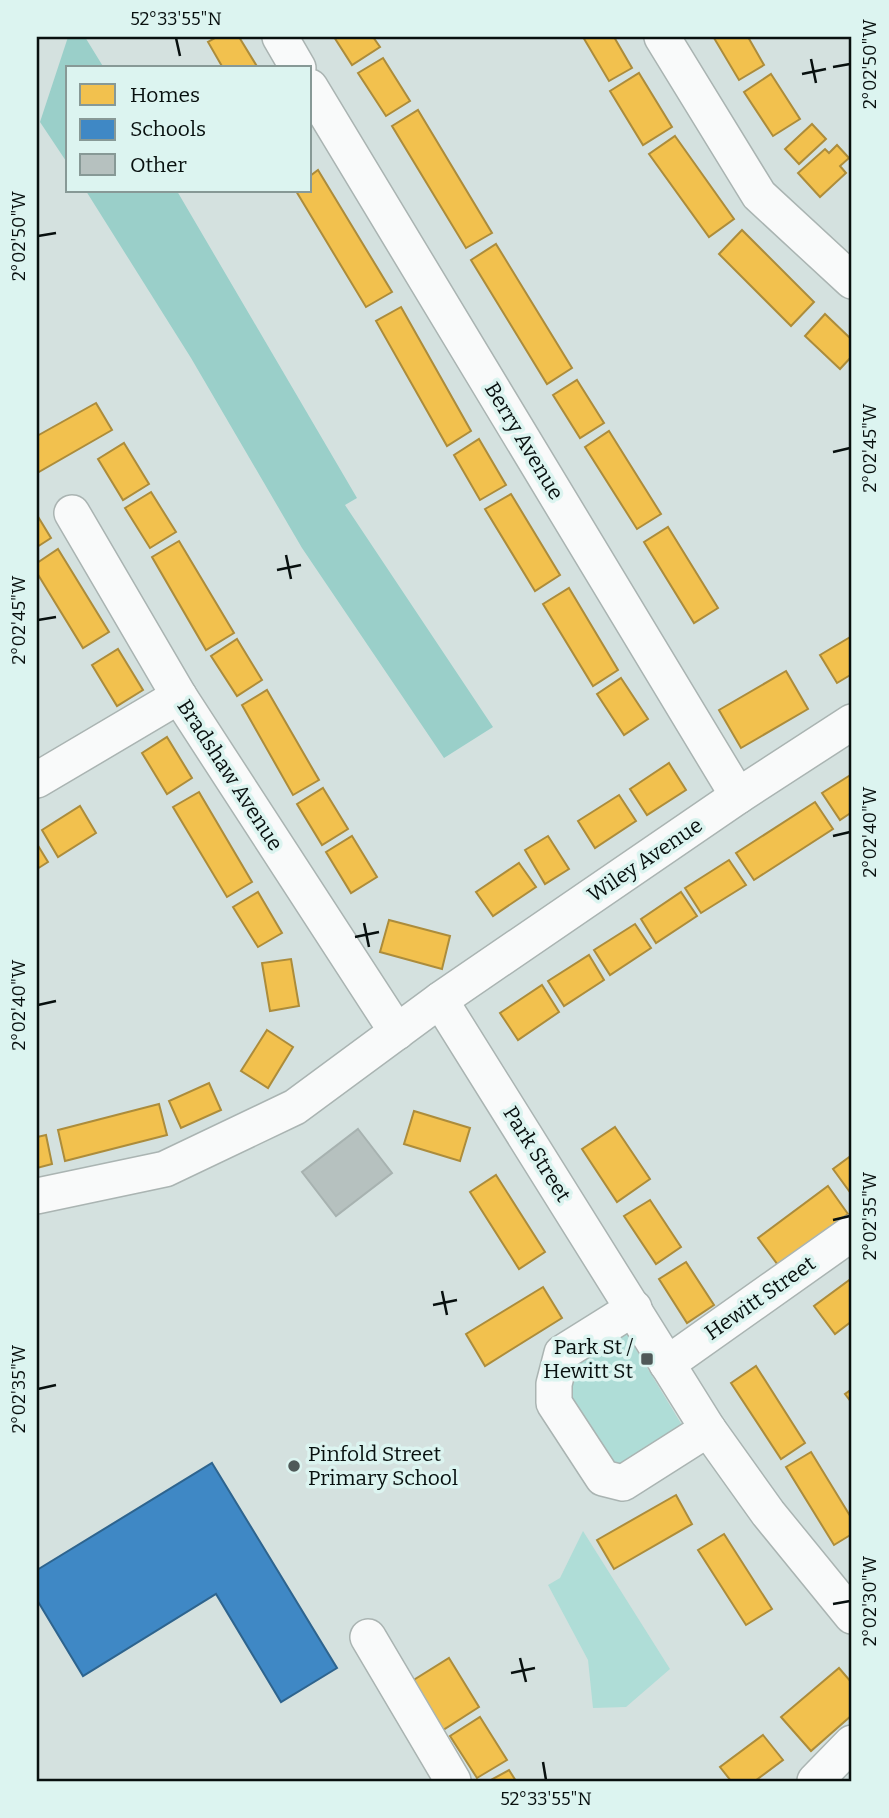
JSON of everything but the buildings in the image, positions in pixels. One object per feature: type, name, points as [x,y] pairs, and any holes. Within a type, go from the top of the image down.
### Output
[{"type":"street","points":[[280,37],[297,66]]},
{"type":"street","points":[[662,37],[759,195],[852,281]]},
{"type":"street","name":"Berry Avenue","points":[[312,90],[738,796]]},
{"type":"street","name":"Bradshaw Avenue","points":[[72,513],[179,696],[397,1032]]},
{"type":"street","points":[[37,780],[179,696]]},
{"type":"street","name":"Wiley Avenue","points":[[37,1196],[165,1169],[295,1107],[440,1000],[738,796],[852,722]]},
{"type":"street","name":"Park Street","points":[[440,1000],[708,1429],[792,1544],[852,1616]]},
{"type":"street","name":"Hewitt Street","points":[[667,1364],[852,1233]]},
{"type":"street","points":[[634,1308],[562,1353],[554,1384],[554,1403],[603,1478],[623,1483],[708,1429]]},
{"type":"street","points":[[368,1637],[453,1781]]},
{"type":"street","points":[[815,1781],[852,1743]]},
{"type":"shaded area","points":[[68,37],[85,37],[103,66],[66,66],[66,161],[40,122]]},
{"type":"shaded area","points":[[87,192],[178,192],[357,498],[345,505],[493,727],[444,758],[302,548],[191,358]]},
{"type":"shaded area","points":[[623,1328],[685,1430],[620,1472],[565,1393],[568,1380],[578,1361]]},
{"type":"shaded area","points":[[583,1531],[670,1669],[626,1707],[593,1708],[588,1660],[548,1585],[560,1578]]},
{"type":"place","name":"Park St / Hewitt St","points":[[647,1359]]},
{"type":"place","name":"Pinfold Street Primary School","points":[[294,1466]]}]
